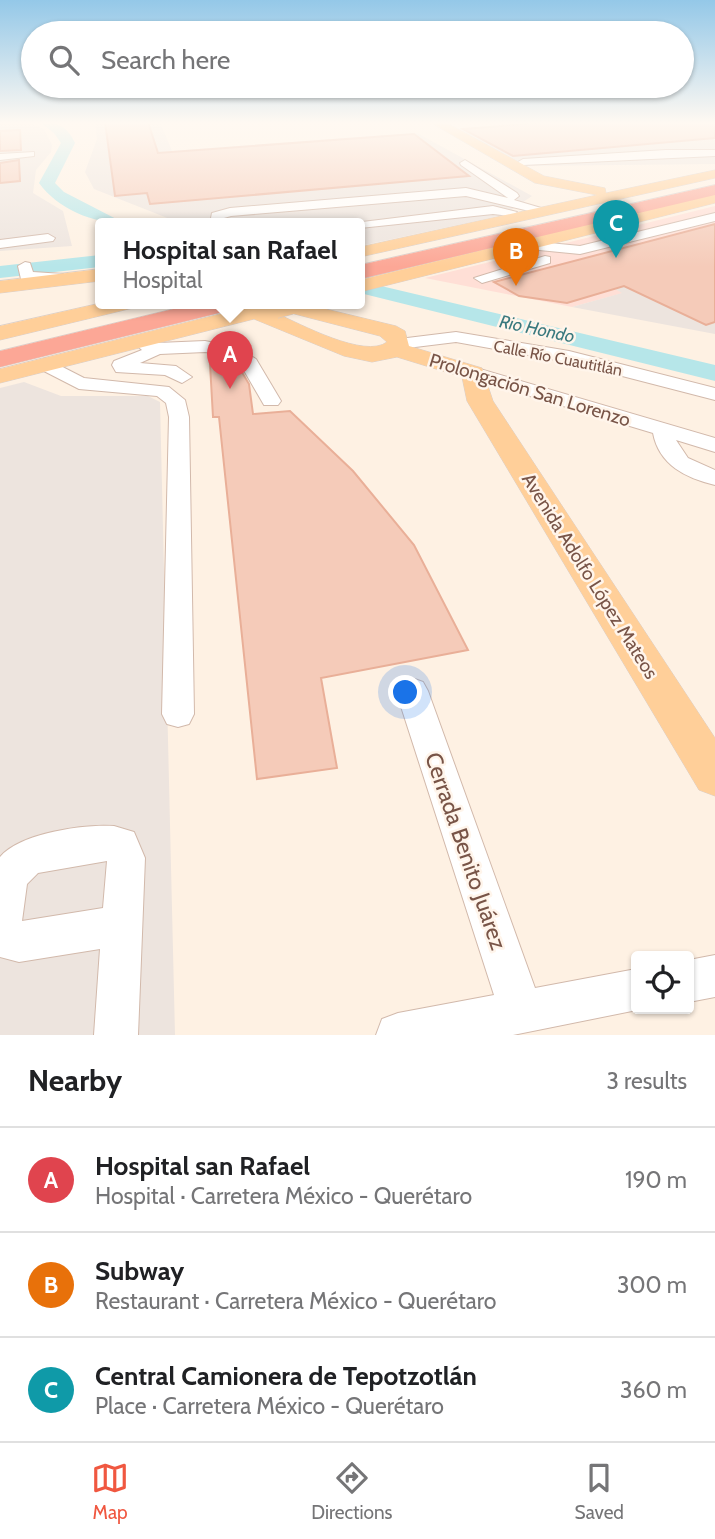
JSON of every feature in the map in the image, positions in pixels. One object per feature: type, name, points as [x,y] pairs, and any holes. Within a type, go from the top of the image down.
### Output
[{"type":"highway","points":[[365,263],[715,182]]},
{"type":"highway","points":[[365,280],[439,253],[715,190]]},
{"type":"highway","points":[[439,253],[465,252],[611,223]]},
{"type":"highway","points":[[0,347],[162,309]]},
{"type":"highway","points":[[0,359],[205,309]]},
{"type":"main road","points":[[485,170],[546,198],[539,210]]},
{"type":"main road","points":[[488,172],[493,170]]},
{"type":"main road","points":[[529,170],[556,186],[629,193]]},
{"type":"main road","points":[[365,252],[539,210],[715,174]]},
{"type":"main road","points":[[365,280],[521,247],[611,223],[660,221],[709,203]]},
{"type":"main road","points":[[19,277],[95,276]]},
{"type":"main road","points":[[0,304],[26,292],[71,278]]},
{"type":"main road","points":[[0,333],[103,309]]},
{"type":"main road","points":[[0,376],[45,364],[147,345],[263,309]]},
{"type":"main road","points":[[278,309],[354,353],[369,355],[398,346]]},
{"type":"main road","points":[[0,317],[32,321],[67,317]]},
{"type":"main road","name":"Prolongación San Lorenzo","points":[[398,346],[473,373]]},
{"type":"main road","name":"Avenida Adolfo López Mateos","points":[[473,373],[480,401],[715,776]]},
{"type":"street","points":[[484,170],[488,172]]},
{"type":"street","points":[[488,172],[471,179],[514,196],[539,210]]},
{"type":"street","points":[[218,218],[230,212],[477,192],[539,210]]},
{"type":"street","points":[[434,194],[458,214]]},
{"type":"street","points":[[365,223],[493,210],[539,210]]},
{"type":"street","points":[[521,247],[580,250],[660,221],[715,217]]},
{"type":"street","points":[[0,244],[48,239]]},
{"type":"street","points":[[482,278],[540,262],[521,247]]},
{"type":"street","name":"Calle Río Cuautitlán","points":[[398,346],[456,337],[569,357],[715,394]]},
{"type":"street","points":[[182,377],[169,370],[123,368],[121,365],[127,360],[149,355],[147,345],[216,347],[232,351],[249,363],[271,401]]},
{"type":"street","points":[[45,364],[79,383],[162,391],[175,400],[179,417],[178,714]]},
{"type":"street","name":"Prolongación San Lorenzo","points":[[473,373],[715,444]]},
{"type":"street","points":[[663,430],[665,445],[672,456],[688,468],[715,478]]},
{"type":"street","name":"Cerrada Benito Juárez","points":[[412,691],[521,1010]]},
{"type":"street","points":[[116,1035],[123,925]]},
{"type":"street","points":[[694,980],[715,976]]},
{"type":"street","points":[[398,1035],[631,991]]},
{"type":"shaded area","points":[[0,170],[36,170],[33,193],[63,211],[72,246],[0,251]]},
{"type":"shaded area","points":[[485,170],[532,196],[504,215],[365,245],[365,218],[167,218],[94,189],[85,172]]},
{"type":"shaded area","points":[[715,206],[715,246],[597,279],[623,293],[572,307],[425,278]]},
{"type":"shaded area","points":[[715,246],[715,334],[572,307],[622,293],[596,278]]},
{"type":"shaded area","points":[[24,382],[61,396],[148,396],[160,402],[175,1035],[0,1035],[0,388]]},
{"type":"building","points":[[0,170],[19,170],[20,181],[0,183]]},
{"type":"building","points":[[112,170],[462,170],[469,176],[150,204],[147,193],[115,196]]},
{"type":"building","points":[[715,224],[715,322],[706,325],[624,286],[567,303],[519,296],[494,282]]},
{"type":"building","points":[[230,362],[240,369],[249,384],[253,414],[290,411],[353,471],[414,545],[468,650],[321,678],[337,768],[257,779],[219,417],[213,417],[210,364]]},
{"type":"waterway","name":"Rio Hondo","points":[[54,170],[47,183],[58,196],[104,218]]},
{"type":"waterway","points":[[0,272],[95,262]]},
{"type":"waterway","name":"Rio Hondo","points":[[365,288],[715,373]]},
{"type":"place","name":"Central Camionera de Tepotzotlán","points":[[616,258]]},
{"type":"place","name":"Subway","points":[[516,286]]},
{"type":"place","name":"Hospital san Rafael","points":[[230,389]]}]
